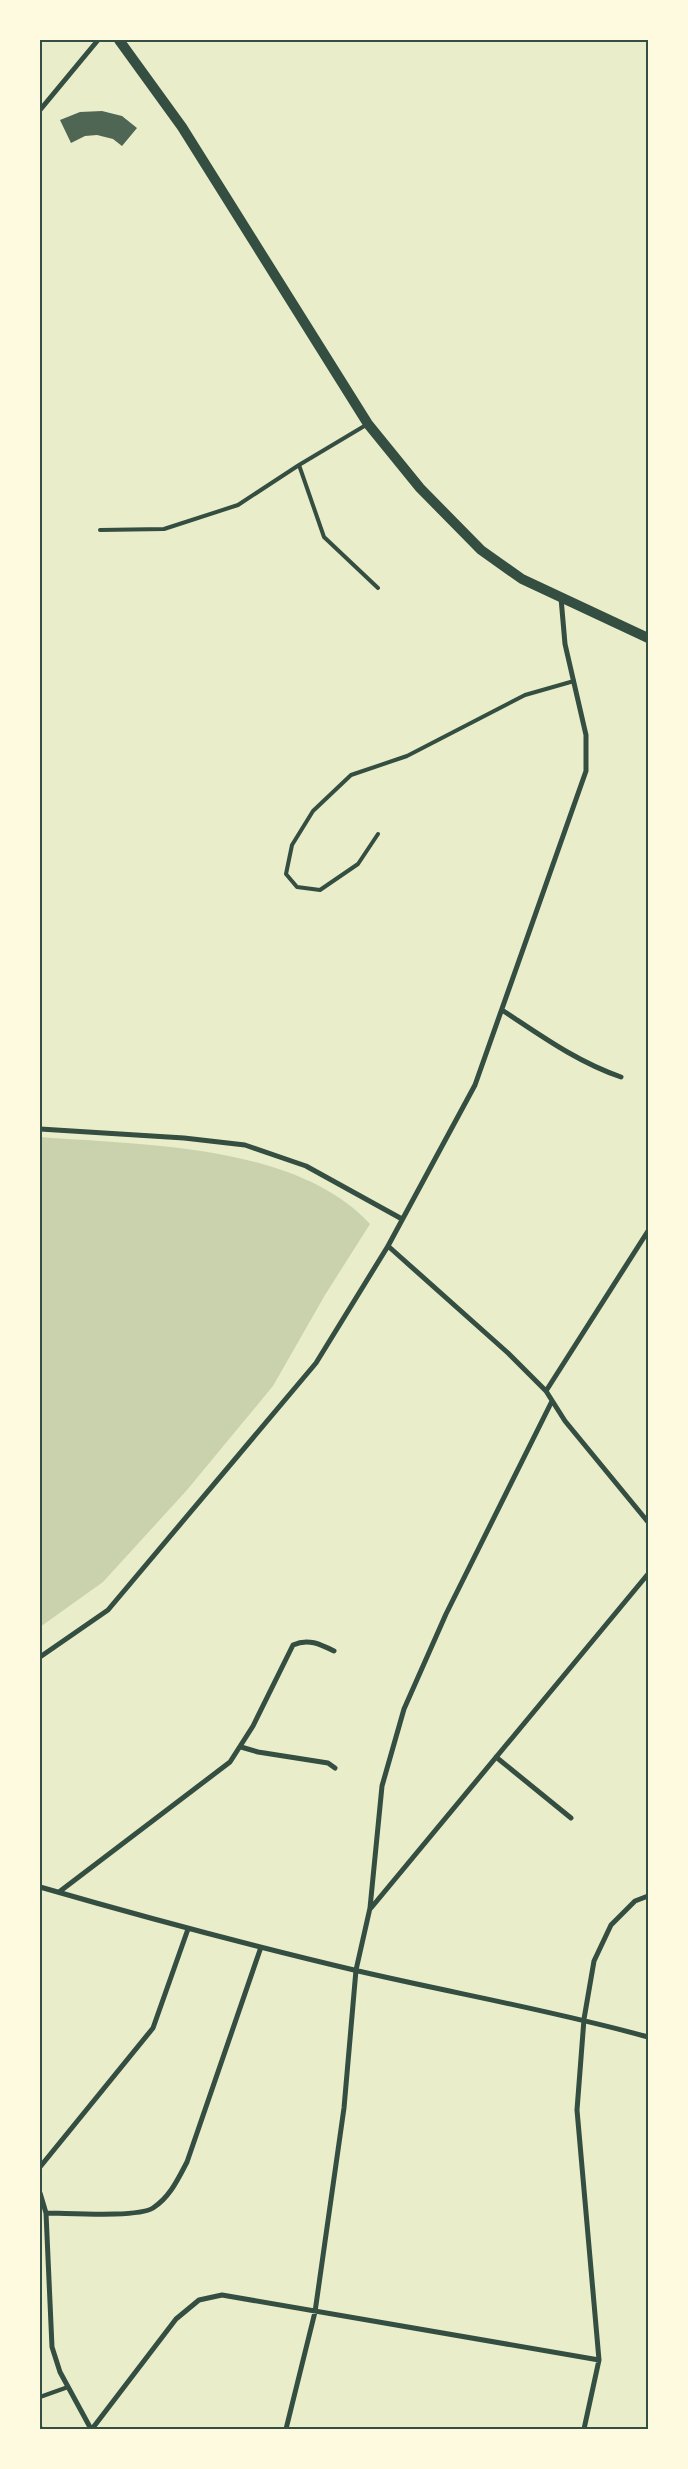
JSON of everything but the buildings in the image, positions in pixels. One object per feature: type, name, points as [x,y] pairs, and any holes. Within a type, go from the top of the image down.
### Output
[{"type":"main road","points":[[119,40],[182,127],[368,424],[420,488],[481,550],[522,579],[648,638]]},
{"type":"street","points":[[40,110],[98,40]]},
{"type":"street","points":[[40,1657],[108,1610],[316,1363],[388,1246],[474,1085],[586,771],[586,735],[565,644],[561,596]]},
{"type":"street","points":[[502,1010],[574,1057],[595,1068],[621,1077]]},
{"type":"street","points":[[40,1129],[184,1138],[245,1145],[306,1166],[402,1219]]},
{"type":"street","points":[[546,1391],[648,1231]]},
{"type":"street","points":[[388,1246],[508,1353],[546,1391],[565,1421],[648,1522]]},
{"type":"street","points":[[286,2429],[315,2312],[344,2108],[356,1970],[370,1908],[382,1786],[404,1709],[446,1614],[552,1401]]},
{"type":"street","points":[[370,1908],[648,1574]]},
{"type":"street","points":[[59,1892],[230,1762],[241,1747],[293,1646],[301,1642],[319,1643],[334,1651]]},
{"type":"street","points":[[241,1747],[258,1752],[328,1763],[335,1768]]},
{"type":"street","points":[[496,1757],[571,1818]]},
{"type":"street","points":[[40,1887],[188,1929],[261,1947],[356,1970],[584,2019],[648,2036]]},
{"type":"street","points":[[584,2429],[599,2360],[577,2110],[584,2019],[594,1961],[611,1925],[635,1901],[648,1896]]},
{"type":"street","points":[[40,2166],[153,2028],[188,1929]]},
{"type":"street","points":[[46,2214],[129,2214],[152,2209],[171,2192],[187,2162],[261,1947]]},
{"type":"street","points":[[40,2193],[46,2214],[52,2347],[68,2387],[91,2429],[176,2319],[199,2300],[222,2295],[599,2360]]},
{"type":"lane","points":[[100,530],[164,529],[238,504],[368,424]]},
{"type":"lane","points":[[299,465],[324,538],[378,588]]},
{"type":"lane","points":[[378,834],[358,864],[320,890],[296,887],[286,874],[292,845],[313,811],[351,775],[407,756],[525,695],[574,681]]},
{"type":"lane","points":[[40,2397],[68,2387]]},
{"type":"green space","points":[[40,1137],[170,1147],[260,1163],[302,1178],[339,1198],[370,1224],[325,1295],[273,1386],[187,1490],[103,1582],[40,1627]]}]
